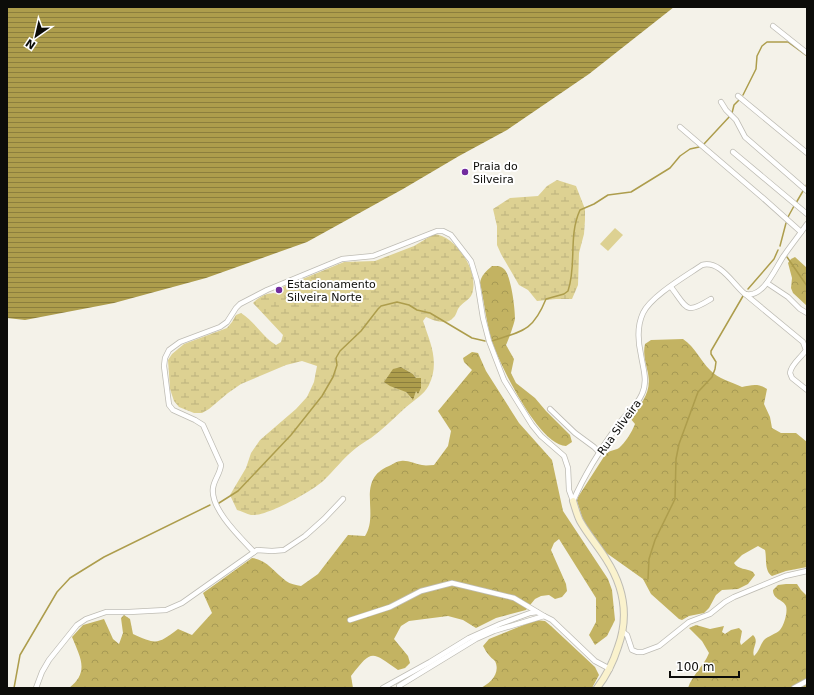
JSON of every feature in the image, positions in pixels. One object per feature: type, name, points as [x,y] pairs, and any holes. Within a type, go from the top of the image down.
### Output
[{"type":"street","points":[[773,26],[807,53]]},
{"type":"street","points":[[738,96],[807,153]]},
{"type":"street","points":[[721,102],[726,110],[736,120],[745,137],[807,191]]},
{"type":"street","points":[[680,127],[801,232]]},
{"type":"street","points":[[733,152],[807,214]]},
{"type":"street","points":[[745,294],[749,295],[756,293],[767,283],[784,255],[807,224]]},
{"type":"street","points":[[254,552],[226,520],[215,504],[212,495],[221,465],[206,430],[200,422],[173,410],[169,405],[164,366],[165,358],[168,352],[180,342],[223,325],[240,304],[267,290],[342,259],[373,256],[437,231],[446,232],[451,235],[470,261],[477,280],[483,318],[489,341],[504,380],[532,425],[541,436],[564,456],[568,468],[569,490],[580,520],[607,560],[620,587],[624,611],[620,642],[610,669],[597,688]]},
{"type":"street","name":"Rua Silveira","points":[[572,501],[580,485],[618,425],[636,404],[643,393],[645,381],[638,333],[643,312],[652,301],[702,265],[711,264],[722,270],[745,294],[803,342],[806,350],[802,357],[790,368],[790,373],[792,378],[807,390]]},
{"type":"street","points":[[767,283],[788,297],[800,309],[807,313]]},
{"type":"street","points":[[670,287],[688,308],[696,308],[711,299]]},
{"type":"street","points":[[550,409],[575,433],[600,453]]},
{"type":"street","points":[[36,688],[46,665],[77,625],[95,615],[106,612],[158,611],[172,608],[182,603],[254,552],[258,550],[284,550],[324,519],[343,498]]},
{"type":"street","points":[[622,631],[626,635],[632,650],[637,652],[652,649],[665,642],[689,622],[710,614],[734,597],[785,576],[807,571]]},
{"type":"street","points":[[350,620],[390,607],[421,591],[452,583],[514,598],[526,604],[557,624],[595,661],[610,669]]},
{"type":"street","points":[[383,688],[469,638],[500,624],[530,613],[537,612]]},
{"type":"street","points":[[399,688],[476,639],[544,616]]},
{"type":"street","points":[[794,688],[807,681]]},
{"type":"green space","points":[[557,180],[576,186],[585,209],[584,234],[579,253],[578,285],[572,299],[537,301],[528,290],[519,285],[501,254],[497,245],[497,226],[493,209],[510,198],[538,196],[547,186]]},
{"type":"green space","points":[[615,228],[623,235],[608,251],[600,244]]},
{"type":"green space","points":[[434,234],[442,236],[457,247],[463,255],[472,273],[473,282],[471,296],[460,306],[455,316],[451,320],[441,322],[426,317],[423,321],[431,344],[434,360],[432,377],[427,389],[380,431],[351,452],[322,482],[308,492],[288,503],[258,515],[251,515],[237,510],[230,495],[246,468],[251,453],[260,440],[296,409],[307,397],[314,382],[317,366],[302,361],[286,365],[241,384],[209,409],[202,413],[194,413],[179,407],[174,401],[170,389],[168,360],[172,354],[184,344],[227,328],[236,315],[241,313],[276,345],[281,342],[283,335],[253,303],[258,299],[267,294],[279,293],[283,287],[344,262],[375,261],[414,246]],"holes":[[[401,367],[413,374],[416,378],[412,399],[406,392]]]},
{"type":"green space","points":[[795,257],[807,268],[807,306],[793,293],[791,288],[792,278],[788,263]]},
{"type":"green space","points":[[492,266],[500,266],[504,269],[509,278],[512,292],[515,318],[506,345],[514,359],[511,373],[516,383],[535,398],[570,435],[572,442],[566,446],[555,442],[532,418],[511,383],[495,350],[489,331],[480,283],[481,278]]},
{"type":"green space","points":[[683,339],[717,376],[742,387],[758,385],[767,389],[764,404],[770,417],[772,428],[781,433],[796,433],[807,442],[807,567],[786,571],[772,576],[769,574],[767,568],[765,550],[758,546],[742,555],[734,563],[740,568],[753,572],[755,575],[748,584],[738,589],[722,590],[716,595],[709,608],[704,613],[689,616],[682,620],[651,594],[643,579],[605,552],[584,523],[577,501],[578,497],[605,455],[619,448],[634,427],[635,424],[630,418],[646,396],[649,384],[649,377],[644,356],[645,344],[651,340]]},
{"type":"green space","points":[[472,352],[478,353],[486,371],[519,423],[552,460],[563,511],[608,579],[612,590],[615,620],[607,636],[595,645],[589,635],[596,622],[596,598],[559,539],[554,543],[551,550],[566,584],[567,591],[562,597],[555,599],[549,595],[541,596],[535,599],[526,610],[496,618],[476,628],[463,620],[448,616],[409,621],[401,626],[394,639],[408,656],[410,663],[405,668],[398,670],[377,656],[368,657],[351,676],[353,688],[69,688],[79,676],[81,670],[80,658],[72,637],[83,625],[104,619],[113,639],[119,644],[123,633],[121,618],[124,615],[130,619],[133,634],[147,640],[161,640],[178,629],[192,635],[212,613],[203,593],[252,558],[262,561],[288,582],[301,586],[318,574],[348,535],[365,536],[369,527],[370,488],[373,480],[379,472],[400,461],[434,465],[448,446],[451,431],[438,411],[472,370],[464,362],[463,358]]},
{"type":"green space","points":[[797,584],[807,596],[807,688],[688,688],[692,679],[709,653],[702,641],[689,628],[696,625],[710,629],[724,626],[722,632],[725,634],[731,630],[739,628],[742,631],[740,642],[741,645],[753,635],[755,638],[756,643],[753,653],[754,656],[764,640],[780,630],[783,625],[786,615],[786,606],[783,602],[776,598],[773,590],[778,585]]},
{"type":"green space","points":[[536,620],[545,621],[595,667],[599,675],[592,688],[480,688],[494,678],[497,670],[495,661],[487,653],[483,646],[489,639]]},
{"type":"shaded area","points":[[7,7],[674,7],[589,74],[507,130],[307,242],[206,278],[114,303],[25,320],[7,318]]},
{"type":"shaded area","points":[[401,367],[413,374],[416,378],[421,378],[421,388],[418,394],[416,391],[413,400],[406,392],[384,382],[393,369]]},
{"type":"waterway","points":[[743,95],[756,69],[757,56],[762,46],[767,42],[788,42],[807,56]]},
{"type":"waterway","points":[[732,113],[734,105],[739,100]]},
{"type":"waterway","points":[[704,144],[730,116]]},
{"type":"waterway","points":[[492,341],[512,335],[526,328],[536,318],[546,299],[564,294],[568,291],[572,271],[574,230],[580,210],[594,204],[608,195],[631,192],[670,168],[680,156],[690,149],[699,147]]},
{"type":"waterway","points":[[806,187],[807,183]]},
{"type":"waterway","points":[[796,203],[803,191]]},
{"type":"waterway","points":[[788,217],[794,206]]},
{"type":"waterway","points":[[780,246],[786,223]]},
{"type":"waterway","points":[[748,289],[774,259],[778,250]]},
{"type":"waterway","points":[[787,257],[807,286]]},
{"type":"waterway","points":[[648,579],[649,559],[655,540],[675,499],[676,459],[679,444],[698,392],[712,377],[715,369],[716,362],[711,354],[711,351],[743,296]]},
{"type":"waterway","points":[[219,503],[238,491],[291,435],[322,396],[333,377],[337,365],[336,358],[340,351],[361,331],[381,306],[397,302],[409,305],[417,310],[430,313],[472,338],[485,341]]},
{"type":"waterway","points":[[14,688],[20,655],[57,592],[70,578],[104,557],[210,505]]},
{"type":"place","name":"Praia do Silveira","points":[[465,172]]},
{"type":"place","name":"Estacionamento Silveira Norte","points":[[279,290]]}]
